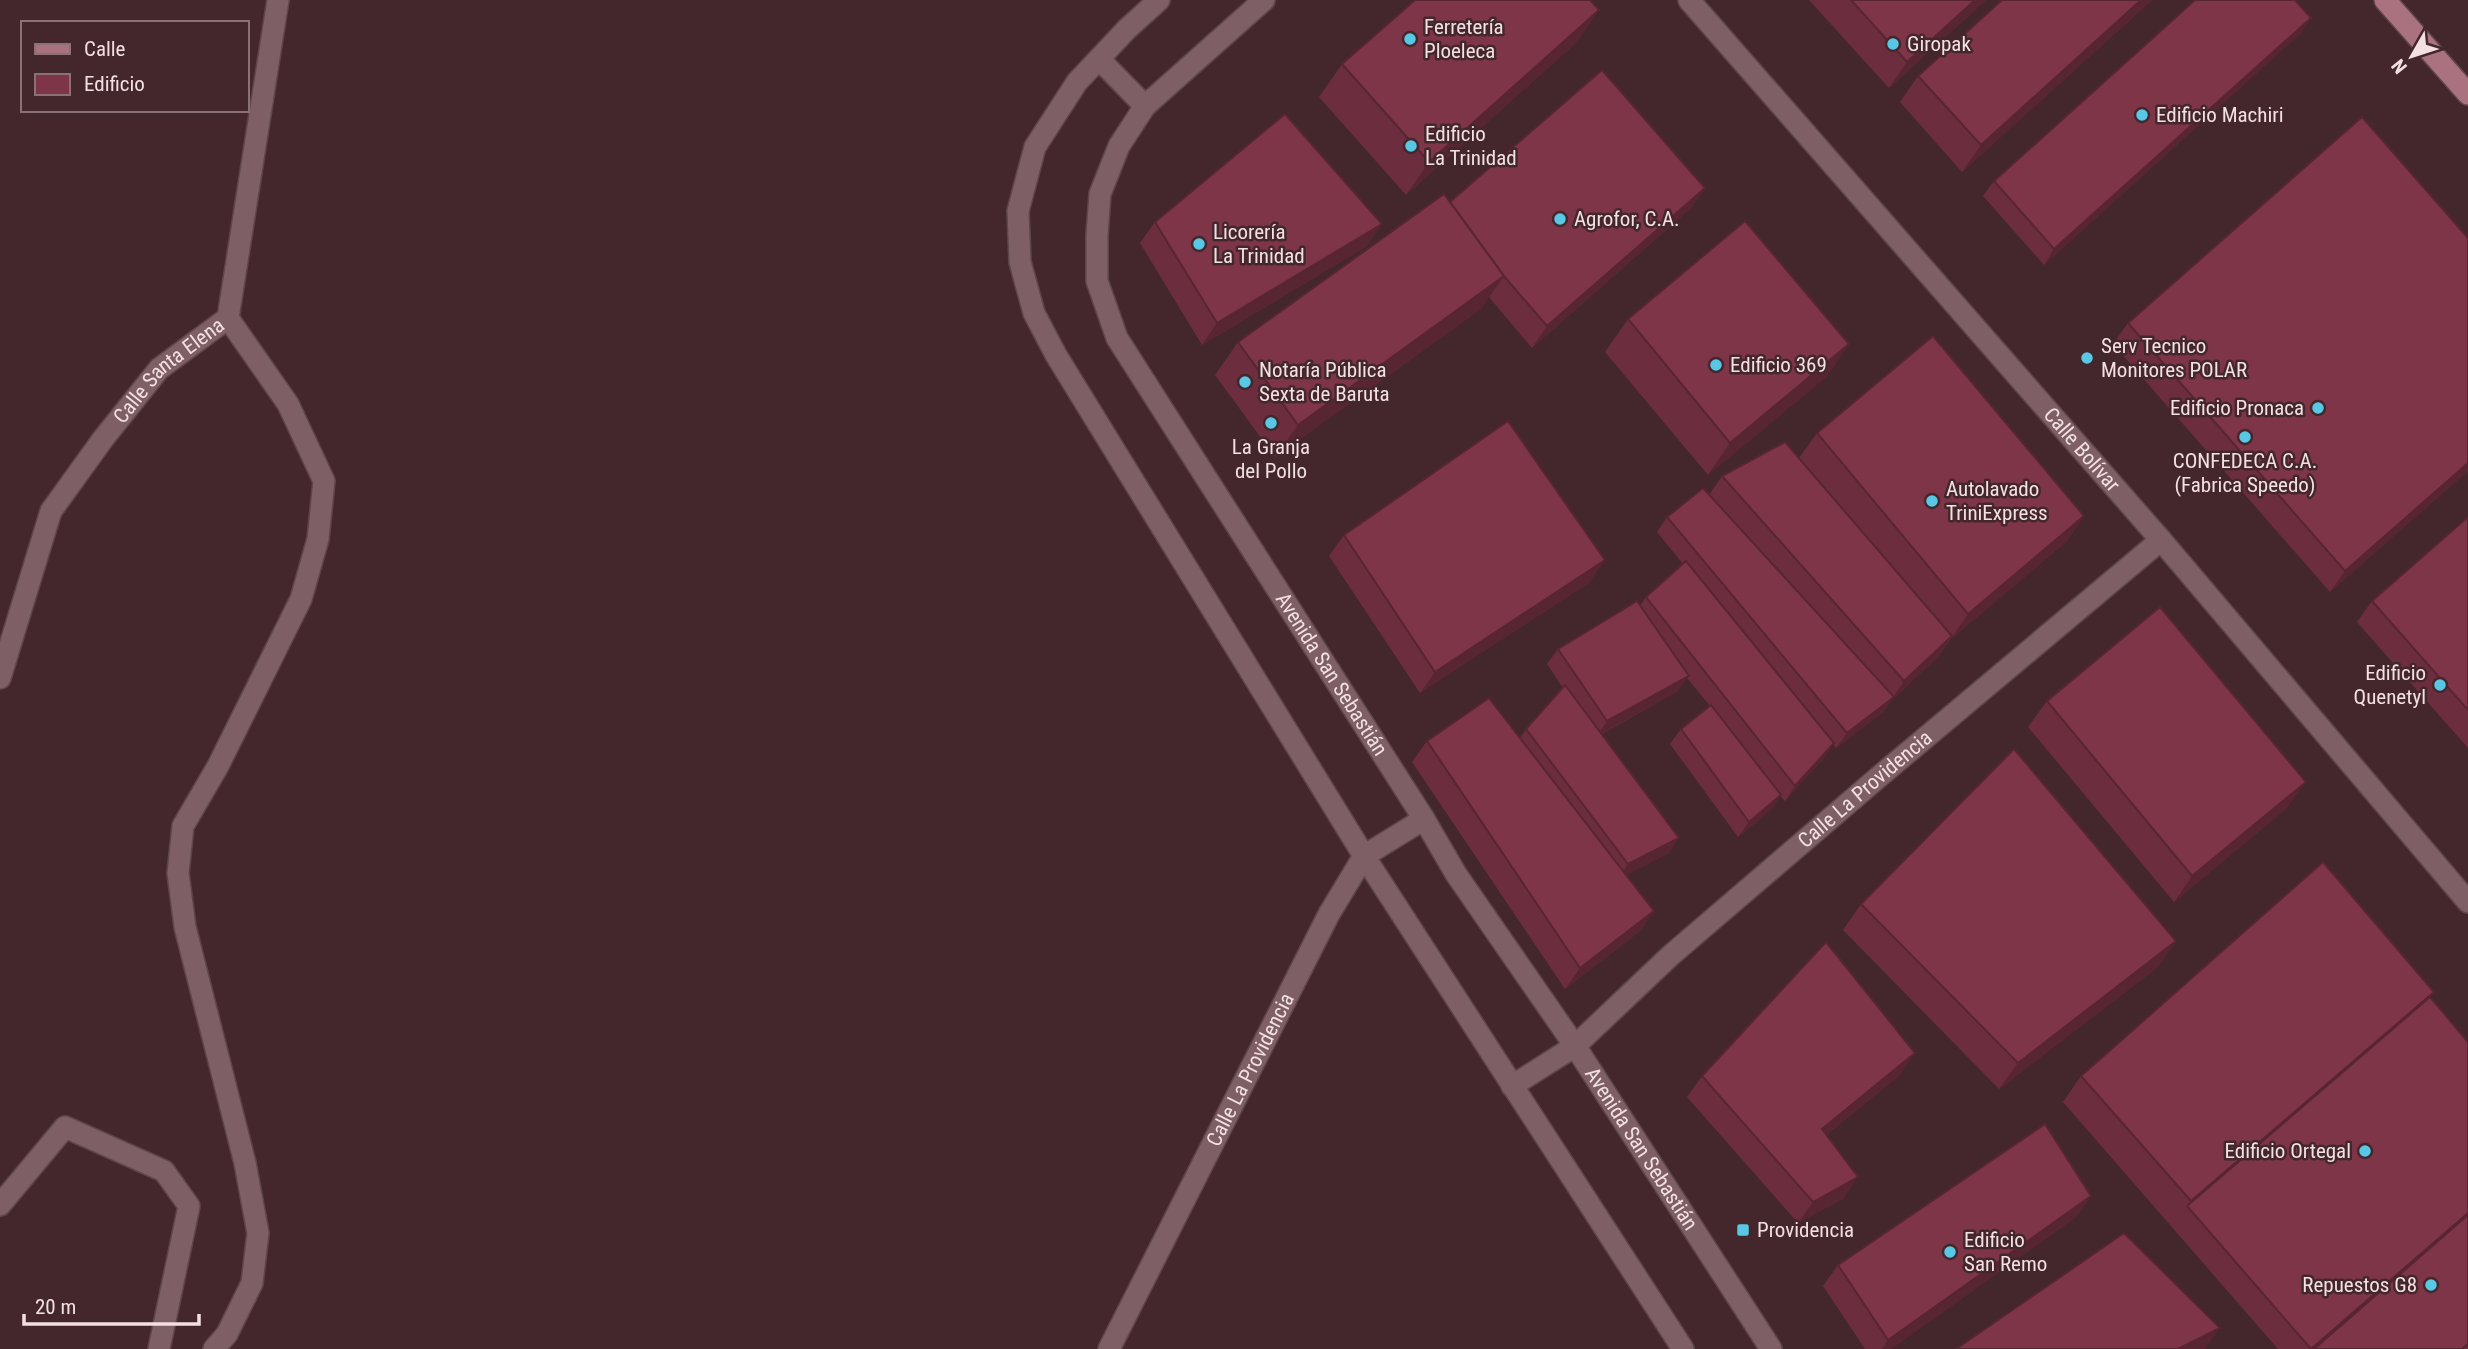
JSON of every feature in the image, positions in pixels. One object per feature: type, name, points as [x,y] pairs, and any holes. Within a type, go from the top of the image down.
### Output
[{"type":"main road","points":[[2385,0],[2468,93]]},
{"type":"street","name":"Calle Santa Elena","points":[[0,678],[51,512],[103,439],[159,369],[228,318],[278,0]]},
{"type":"street","points":[[1159,0],[1127,29],[1077,82],[1035,147],[1018,211],[1020,262],[1034,313],[1056,355],[1364,856],[1683,1349]]},
{"type":"street","name":"Avenida San Sebastián","points":[[1264,0],[1145,106],[1119,146],[1100,194],[1097,281],[1117,338],[1424,819],[1456,874],[1576,1045],[1771,1349]]},
{"type":"street","name":"Calle Bolívar","points":[[1689,0],[2161,540],[2468,902]]},
{"type":"street","points":[[1099,59],[1145,106]]},
{"type":"street","points":[[214,1349],[227,1334],[252,1283],[258,1233],[245,1163],[185,927],[178,873],[183,826],[218,765],[301,599],[318,540],[324,481],[288,404],[228,318]]},
{"type":"street","name":"Calle La Providencia","points":[[1512,1086],[1576,1045],[1670,957],[2161,540]]},
{"type":"street","name":"Calle La Providencia","points":[[1109,1349],[1297,973],[1364,856],[1424,819]]},
{"type":"street","points":[[0,1205],[65,1127],[164,1171],[189,1206],[159,1349]]},
{"type":"building","name":"Edificio La Trinidad","points":[[1415,0],[1590,0],[1599,10],[1429,162],[1342,64]]},
{"type":"building","points":[[1851,0],[1975,0],[1907,62]]},
{"type":"building","points":[[2002,0],[2141,0],[1981,145],[1918,76]]},
{"type":"building","name":"Edificio Machiri","points":[[2195,0],[2295,0],[2311,18],[2054,249],[1994,181]]},
{"type":"building","name":"Agrofor, C.A.","points":[[1602,70],[1705,188],[1547,326],[1503,275],[1450,202]]},
{"type":"building","points":[[1285,114],[1382,224],[1217,323],[1155,222]]},
{"type":"building","name":"Edificio Pronaca","points":[[2362,117],[2468,238],[2468,463],[2345,571],[2128,323]]},
{"type":"building","points":[[1444,194],[1504,276],[1298,425],[1238,342]]},
{"type":"building","name":"Edificio 369","points":[[1745,221],[1849,344],[1730,443],[1628,319]]},
{"type":"building","name":"Autolavado TriniExpress","points":[[1933,336],[2084,516],[1968,614],[1817,433]]},
{"type":"building","points":[[1508,421],[1605,560],[1435,672],[1344,535]]},
{"type":"building","points":[[1785,442],[1952,636],[1904,681],[1722,476]]},
{"type":"building","points":[[1703,488],[1894,697],[1847,733],[1667,517]]},
{"type":"building","name":"Edificio Quenetyl","points":[[2468,517],[2468,710],[2372,601]]},
{"type":"building","points":[[1686,561],[1834,743],[1795,786],[1646,597]]},
{"type":"building","points":[[1637,601],[1689,676],[1607,721],[1558,649]]},
{"type":"building","points":[[2160,607],[2306,782],[2192,876],[2047,701]]},
{"type":"building","points":[[1565,685],[1679,838],[1628,864],[1526,729]]},
{"type":"building","points":[[1489,698],[1654,911],[1580,968],[1427,741]]},
{"type":"building","points":[[1711,705],[1781,795],[1749,822],[1681,729]]},
{"type":"building","points":[[2014,749],[2176,941],[2018,1063],[1861,904]]},
{"type":"building","points":[[2323,862],[2434,992],[2191,1201],[2081,1076]]},
{"type":"building","points":[[1826,942],[1915,1053],[1822,1129],[1858,1177],[1813,1202],[1702,1076]]},
{"type":"building","name":"Edificio Ortegal","points":[[2430,997],[2468,1042],[2468,1213],[2311,1349],[2187,1206]]},
{"type":"building","name":"Edificio San Remo","points":[[2045,1124],[2091,1196],[1888,1340],[1838,1265]]},
{"type":"building","name":"Repuestos G8","points":[[2468,1215],[2468,1344],[2462,1349],[2314,1349]]},
{"type":"building","points":[[2124,1233],[2220,1328],[2178,1349],[1956,1349]]},
{"type":"place","name":"Ferretería Ploeleca","points":[[1410,39]]},
{"type":"place","name":"Giropak","points":[[1893,44]]},
{"type":"place","name":"Edificio Machiri","points":[[2142,115]]},
{"type":"place","name":"Edificio La Trinidad","points":[[1411,146]]},
{"type":"place","name":"Agrofor, C.A.","points":[[1560,219]]},
{"type":"place","name":"Licorería La Trinidad","points":[[1199,244]]},
{"type":"place","name":"Serv Tecnico Monitores POLAR","points":[[2087,358]]},
{"type":"place","name":"Edificio 369","points":[[1716,365]]},
{"type":"place","name":"Notaría Pública Sexta de Baruta","points":[[1245,382]]},
{"type":"place","name":"Edificio Pronaca","points":[[2318,408]]},
{"type":"place","name":"La Granja del Pollo","points":[[1271,423]]},
{"type":"place","name":"CONFEDECA C.A. (Fabrica Speedo)","points":[[2245,437]]},
{"type":"place","name":"Autolavado TriniExpress","points":[[1932,501]]},
{"type":"place","name":"Edificio Quenetyl","points":[[2440,685]]},
{"type":"place","name":"Edificio Ortegal","points":[[2365,1151]]},
{"type":"place","name":"Providencia","points":[[1743,1230]]},
{"type":"place","name":"Edificio San Remo","points":[[1950,1252]]},
{"type":"place","name":"Repuestos G8","points":[[2431,1285]]}]
